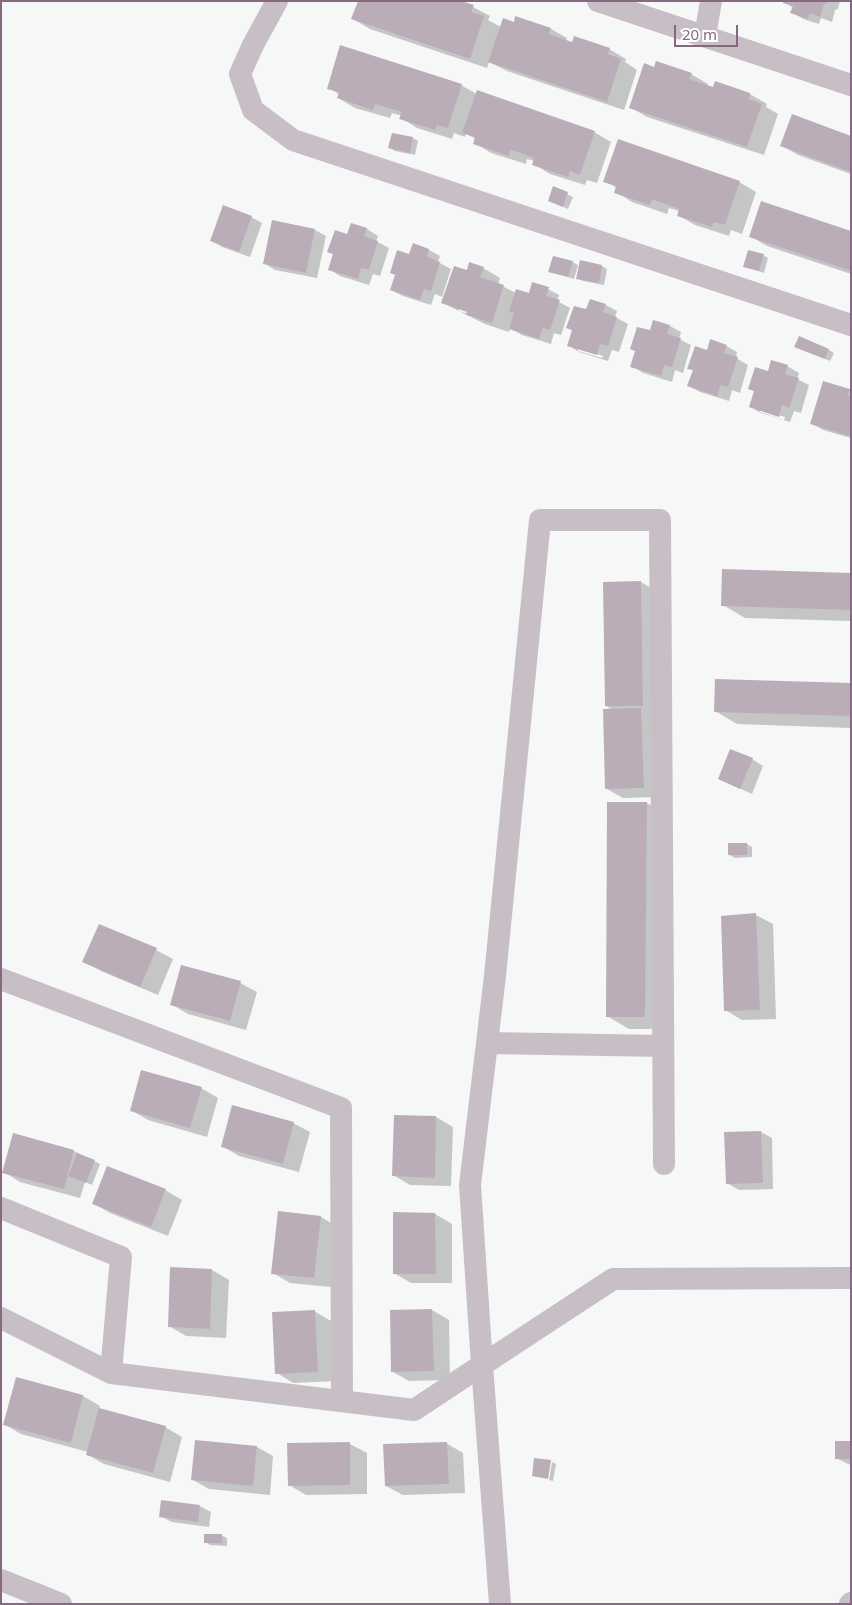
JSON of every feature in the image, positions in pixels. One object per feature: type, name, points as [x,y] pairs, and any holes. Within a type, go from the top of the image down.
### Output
[{"type":"street","points":[[277,1],[253,44],[240,74],[253,110],[292,140],[851,325]]},
{"type":"street","points":[[598,1],[851,85]]},
{"type":"street","points":[[704,36],[712,1]]},
{"type":"street","points":[[500,1604],[470,1185],[488,1044],[540,520],[660,520],[664,1164]]},
{"type":"street","points":[[1,979],[341,1108],[342,1401]]},
{"type":"street","points":[[488,1044],[663,1046]]},
{"type":"street","points":[[1,1208],[121,1257],[112,1373]]},
{"type":"street","points":[[1,1318],[112,1373],[414,1410],[613,1280],[851,1278]]},
{"type":"street","points":[[1,1580],[61,1604]]},
{"type":"building","points":[[358,1],[461,1],[474,5],[471,12],[484,16],[470,59],[351,19]]},
{"type":"building","points":[[783,1],[828,1],[824,4],[820,17],[810,13],[808,19],[790,13],[793,6],[783,3]]},
{"type":"building","points":[[515,16],[551,28],[549,34],[572,42],[574,36],[610,48],[608,54],[621,59],[607,102],[488,62],[503,18],[514,22]]},
{"type":"building","points":[[340,45],[462,84],[448,128],[437,125],[435,130],[399,119],[402,112],[375,104],[373,110],[337,98],[339,92],[327,89]]},
{"type":"building","points":[[656,61],[692,73],[689,79],[713,87],[715,81],[750,93],[749,99],[762,104],[747,147],[629,108],[644,63],[654,67]]},
{"type":"building","points":[[477,90],[595,131],[580,175],[570,171],[568,177],[532,165],[534,158],[521,153],[510,150],[509,156],[473,144],[475,137],[462,133]]},
{"type":"building","points":[[792,114],[851,136],[851,172],[780,146]]},
{"type":"building","points":[[392,133],[413,137],[410,153],[388,148]]},
{"type":"building","points":[[618,139],[740,181],[725,225],[714,222],[712,227],[677,216],[679,209],[652,199],[650,205],[614,193],[616,186],[603,182]]},
{"type":"building","points":[[553,186],[568,192],[563,207],[548,201]]},
{"type":"building","points":[[761,201],[851,231],[851,271],[749,237]]},
{"type":"building","points":[[223,205],[252,216],[239,252],[210,241]]},
{"type":"building","points":[[272,220],[315,229],[306,273],[263,264]]},
{"type":"building","points":[[351,223],[367,228],[364,236],[378,241],[369,270],[361,268],[358,279],[328,270],[333,254],[327,252],[335,230],[347,234]]},
{"type":"building","points":[[413,243],[429,249],[427,257],[440,262],[431,291],[424,289],[420,300],[390,290],[395,275],[390,273],[397,250],[409,254]]},
{"type":"building","points":[[748,250],[764,254],[759,271],[743,267]]},
{"type":"building","points":[[553,256],[573,261],[568,277],[548,272]]},
{"type":"building","points":[[580,260],[602,265],[599,283],[576,279]]},
{"type":"building","points":[[469,262],[484,267],[480,277],[504,285],[492,323],[466,315],[467,312],[441,303],[454,266],[467,270]]},
{"type":"building","points":[[532,282],[549,287],[546,296],[560,300],[550,330],[543,328],[539,339],[509,329],[514,313],[509,311],[516,289],[529,293]]},
{"type":"building","points":[[590,299],[606,304],[603,312],[617,317],[608,346],[600,344],[597,355],[567,346],[572,330],[566,328],[574,306],[586,309]]},
{"type":"building","points":[[653,320],[670,325],[667,334],[681,338],[672,367],[664,365],[661,376],[630,367],[635,351],[630,349],[637,327],[650,330]]},
{"type":"building","points":[[799,336],[829,349],[825,359],[794,347]]},
{"type":"building","points":[[710,339],[727,345],[724,353],[738,357],[728,387],[721,385],[717,396],[687,386],[693,370],[687,369],[695,346],[707,350]]},
{"type":"building","points":[[771,360],[788,365],[785,374],[799,378],[789,408],[782,405],[779,417],[749,407],[754,391],[748,389],[755,367],[768,371]]},
{"type":"building","points":[[823,381],[850,389],[848,396],[851,396],[851,428],[849,436],[810,424]]},
{"type":"building","points":[[722,569],[851,573],[851,610],[721,606]]},
{"type":"building","points":[[641,581],[643,706],[605,706],[603,582]]},
{"type":"building","points":[[715,679],[851,683],[851,716],[714,712]]},
{"type":"building","points":[[641,708],[644,788],[605,789],[603,709]]},
{"type":"building","points":[[730,749],[753,758],[740,789],[718,779]]},
{"type":"building","points":[[607,802],[647,802],[645,1017],[606,1017]]},
{"type":"building","points":[[728,843],[747,843],[747,855],[728,855]]},
{"type":"building","points":[[756,913],[760,1010],[724,1011],[721,916]]},
{"type":"building","points":[[99,924],[157,948],[140,987],[82,962]]},
{"type":"building","points":[[181,965],[241,981],[230,1021],[170,1005]]},
{"type":"building","points":[[141,1070],[202,1087],[190,1128],[130,1111]]},
{"type":"building","points":[[232,1105],[294,1122],[283,1164],[221,1147]]},
{"type":"building","points":[[394,1115],[436,1116],[435,1178],[392,1176]]},
{"type":"building","points":[[761,1131],[763,1183],[726,1184],[724,1132]]},
{"type":"building","points":[[13,1133],[74,1150],[64,1189],[2,1173]]},
{"type":"building","points":[[77,1153],[95,1160],[86,1183],[68,1176]]},
{"type":"building","points":[[107,1166],[166,1189],[151,1227],[92,1204]]},
{"type":"building","points":[[278,1211],[321,1216],[314,1278],[271,1274]]},
{"type":"building","points":[[393,1212],[435,1213],[436,1274],[393,1274]]},
{"type":"building","points":[[170,1267],[212,1269],[210,1329],[168,1327]]},
{"type":"building","points":[[432,1309],[434,1371],[391,1372],[390,1310]]},
{"type":"building","points":[[315,1310],[318,1372],[275,1374],[272,1312]]},
{"type":"building","points":[[16,1377],[83,1395],[71,1443],[3,1425]]},
{"type":"building","points":[[99,1408],[166,1426],[153,1473],[86,1455]]},
{"type":"building","points":[[195,1440],[257,1446],[253,1486],[191,1480]]},
{"type":"building","points":[[835,1441],[851,1441],[851,1459],[835,1459]]},
{"type":"building","points":[[350,1442],[350,1485],[288,1486],[287,1443]]},
{"type":"building","points":[[447,1442],[449,1484],[385,1486],[383,1444]]},
{"type":"building","points":[[534,1458],[551,1460],[548,1479],[532,1476]]},
{"type":"building","points":[[161,1500],[200,1505],[198,1522],[159,1517]]},
{"type":"building","points":[[204,1534],[222,1534],[222,1543],[204,1543]]}]
